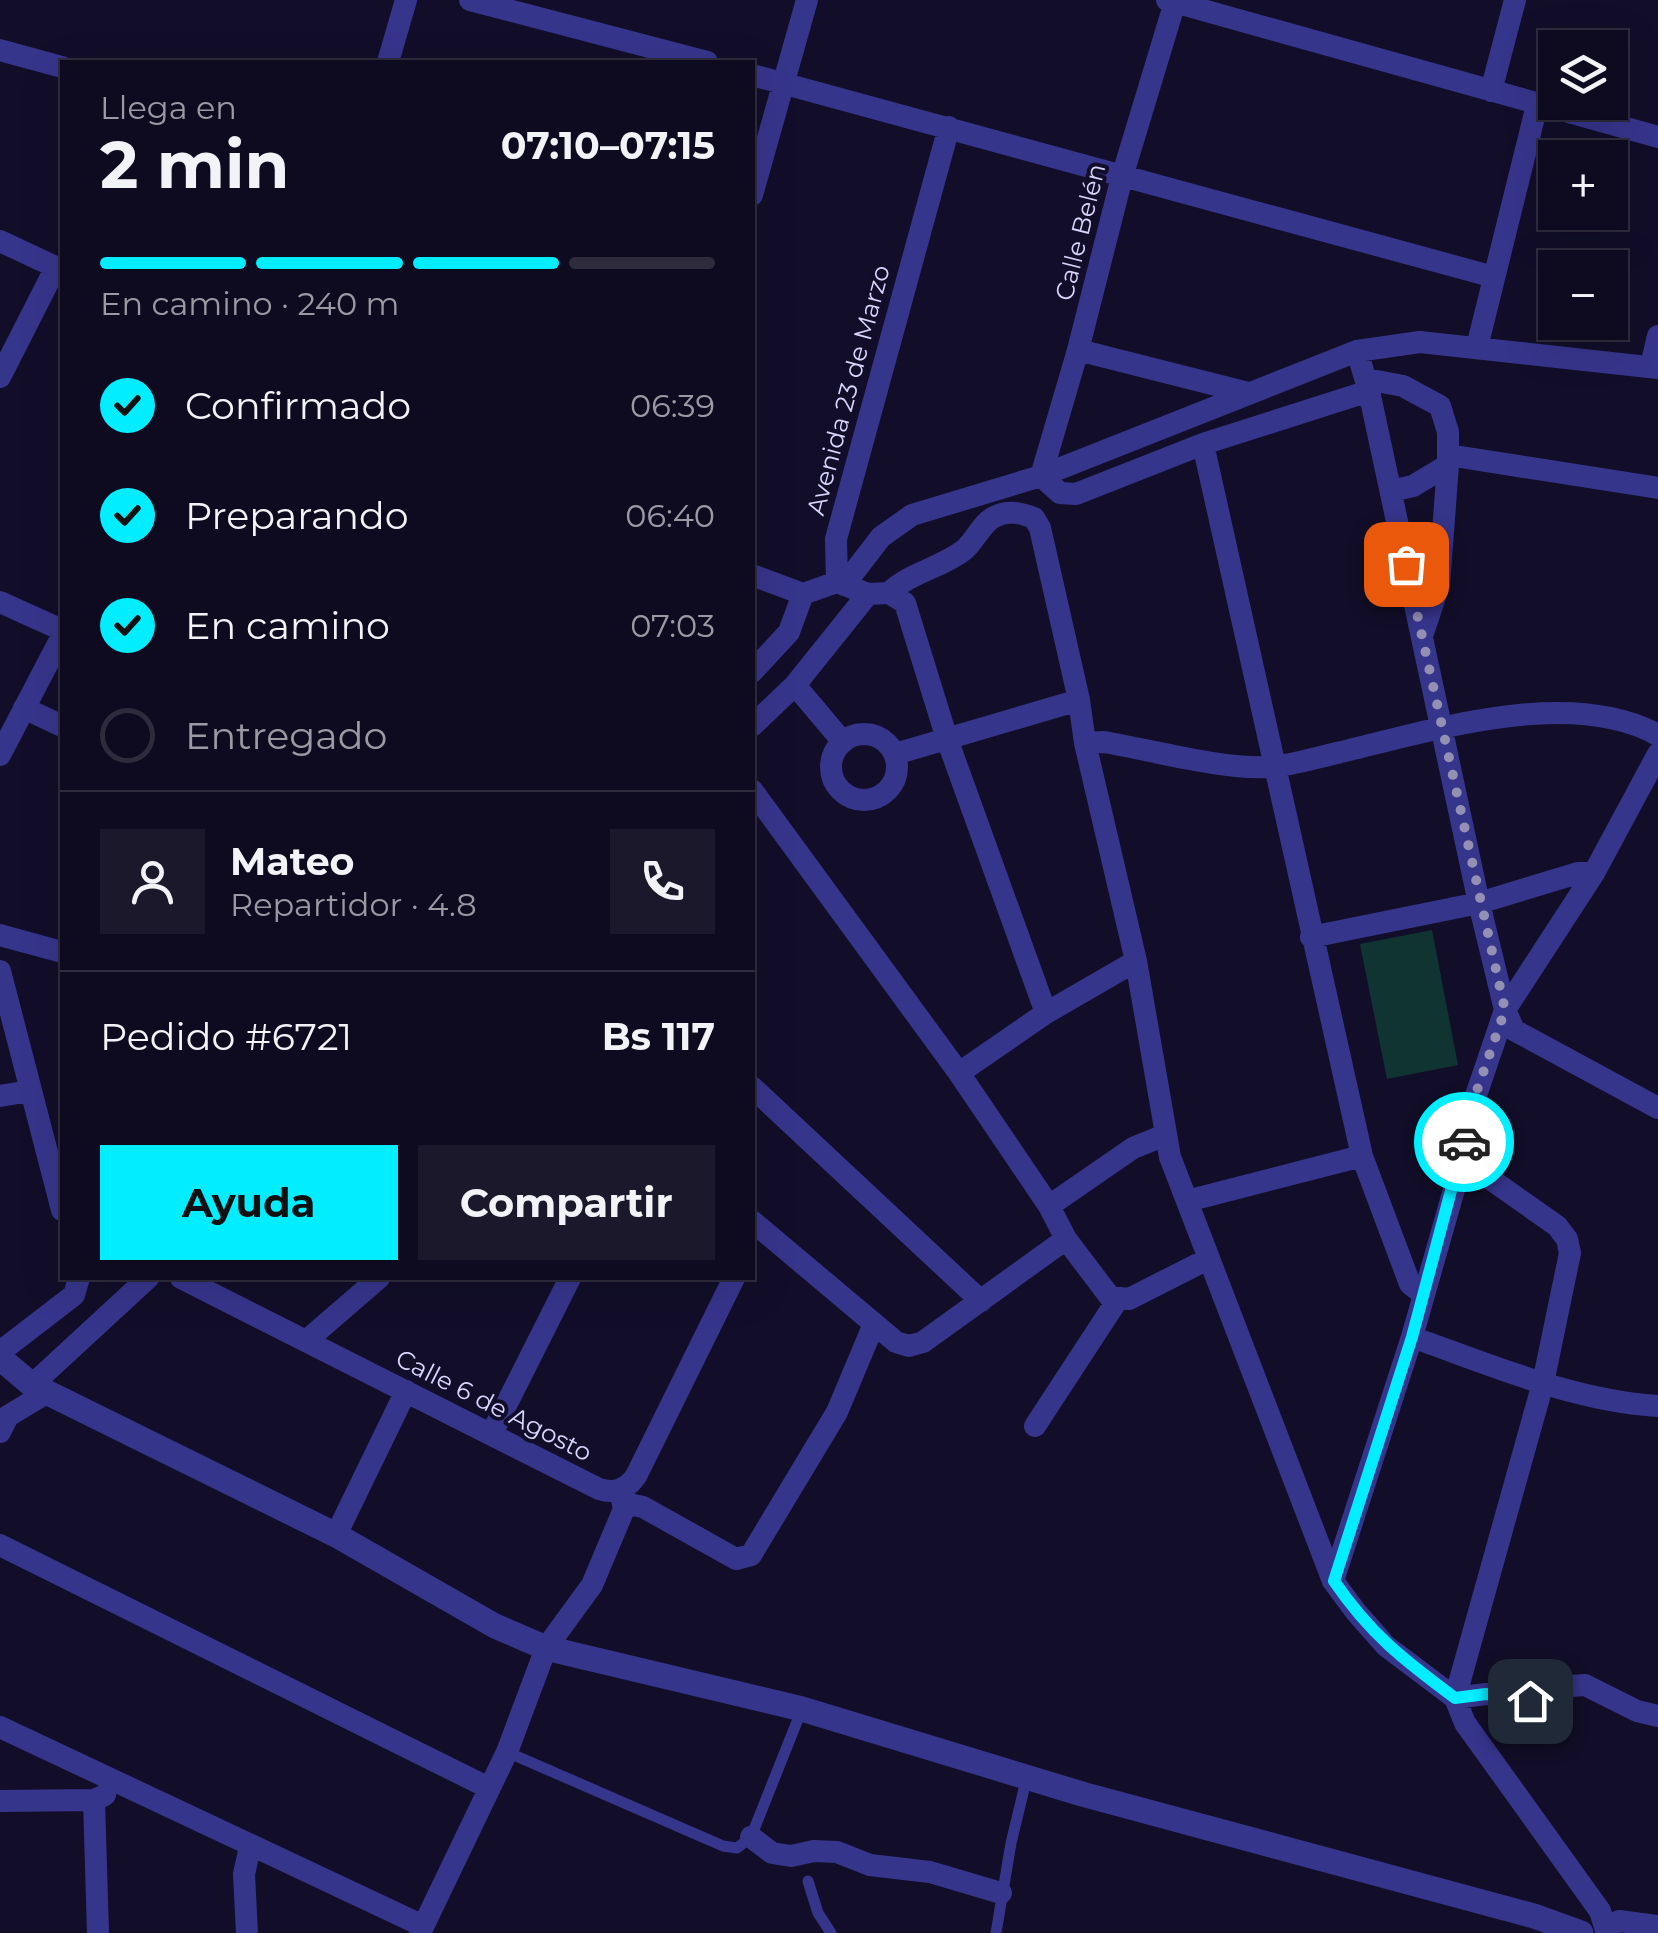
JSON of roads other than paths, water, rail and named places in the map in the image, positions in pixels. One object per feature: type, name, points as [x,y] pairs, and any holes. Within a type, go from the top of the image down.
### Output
[{"type":"street","points":[[389,60],[406,0]]},
{"type":"street","points":[[470,0],[699,60]]},
{"type":"street","points":[[755,184],[806,0]]},
{"type":"street","points":[[1491,90],[1515,0]]},
{"type":"street","points":[[1171,1],[1538,105],[1477,346]]},
{"type":"street","name":"Calle Belén","points":[[1040,476],[1078,350],[1171,1]]},
{"type":"street","points":[[0,50],[60,66]]},
{"type":"street","points":[[755,75],[1494,277]]},
{"type":"street","points":[[1594,120],[1658,137]]},
{"type":"street","name":"Avenida 23 de Marzo","points":[[841,584],[836,539],[948,127]]},
{"type":"street","points":[[0,242],[59,268],[0,377]]},
{"type":"street","points":[[841,584],[881,537],[902,520],[1040,476],[1357,351],[1420,342],[1654,367],[1658,336]]},
{"type":"street","points":[[1078,350],[1248,393]]},
{"type":"street","points":[[1357,351],[1368,385],[1505,1010],[1514,1030],[1658,1108]]},
{"type":"street","points":[[1040,476],[1060,492],[1076,494],[1126,472],[1368,385],[1403,386],[1440,406],[1448,432],[1439,585],[1422,637]]},
{"type":"street","points":[[1203,444],[1362,1156],[1410,1284],[1423,1294]]},
{"type":"street","points":[[1391,491],[1413,486],[1448,460],[1658,488]]},
{"type":"street","points":[[755,723],[878,593],[960,553],[999,514],[1019,512],[1034,518],[1040,528],[1136,961],[1165,1135],[1208,1259],[1334,1581],[1386,1646],[1455,1698],[1465,1724],[1600,1911],[1598,1931]]},
{"type":"street","points":[[755,575],[803,594],[841,584],[905,602],[947,739],[1046,1014]]},
{"type":"street","points":[[755,669],[789,632],[803,594]]},
{"type":"street","points":[[0,602],[60,632]]},
{"type":"street","points":[[0,755],[60,637]]},
{"type":"street","points":[[795,685],[843,742]]},
{"type":"street","points":[[895,754],[1079,700]]},
{"type":"street","points":[[24,708],[60,725]]},
{"type":"street","points":[[1085,743],[1104,742],[1250,767],[1276,766],[1540,712],[1616,718],[1658,734]]},
{"type":"street","points":[[872,735],[889,745],[895,754],[897,775],[884,794],[863,800],[842,792],[832,772],[836,750],[843,742],[852,736],[872,735]]},
{"type":"street","points":[[1334,1581],[1412,1337],[1462,1159],[1468,1116],[1505,1010],[1594,873],[1658,754]]},
{"type":"street","points":[[755,794],[958,1074],[1102,1290],[1110,1297],[1129,1299],[1208,1259]]},
{"type":"street","points":[[1311,937],[1479,903],[1578,873],[1594,873]]},
{"type":"street","points":[[0,935],[60,951]]},
{"type":"street","points":[[958,1074],[1046,1014],[1136,961]]},
{"type":"street","points":[[0,971],[30,1091],[55,1154],[60,1194]]},
{"type":"street","points":[[755,1090],[981,1300]]},
{"type":"street","points":[[0,1096],[30,1091]]},
{"type":"street","points":[[1049,1206],[1133,1148],[1165,1135]]},
{"type":"street","points":[[1187,1201],[1362,1156]]},
{"type":"street","points":[[1455,1698],[1543,1383],[1570,1252],[1567,1238],[1557,1226],[1462,1159]]},
{"type":"street","points":[[756,1232],[902,1345],[916,1346],[1066,1239]]},
{"type":"street","points":[[78,1280],[74,1295],[1,1359],[40,1389],[336,1535],[495,1626],[546,1648],[802,1709],[1028,1777],[1534,1916],[1598,1931],[1619,1921],[1658,1926]]},
{"type":"street","points":[[0,1432],[8,1416],[40,1389],[146,1280]]},
{"type":"street","name":"Calle 6 de Agosto","points":[[185,1280],[600,1489],[622,1496],[736,1559],[750,1555],[836,1412],[874,1324]]},
{"type":"street","points":[[306,1340],[377,1280]]},
{"type":"street","points":[[492,1433],[569,1280]]},
{"type":"street","points":[[0,1727],[420,1929],[507,1752],[546,1648],[592,1585],[622,1496],[636,1476],[733,1280]]},
{"type":"street","points":[[1034,1426],[1118,1299]]},
{"type":"street","points":[[1412,1337],[1543,1383],[1658,1406]]},
{"type":"street","points":[[336,1535],[406,1391]]},
{"type":"street","points":[[0,1545],[487,1787]]},
{"type":"street","points":[[1455,1698],[1504,1695],[1539,1702],[1572,1686],[1585,1685],[1637,1711],[1658,1716]]},
{"type":"street","points":[[0,1801],[94,1800],[117,1784]]},
{"type":"street","points":[[94,1800],[98,1933]]},
{"type":"street","points":[[751,1837],[772,1853],[791,1856],[814,1850],[837,1852],[870,1865],[930,1872],[1001,1893]]},
{"type":"street","points":[[246,1933],[244,1874],[250,1847]]},
{"type":"lane","points":[[507,1752],[730,1848],[744,1846],[802,1709]]},
{"type":"lane","points":[[996,1933],[1001,1893],[1028,1777]]},
{"type":"lane","points":[[808,1881],[818,1913],[830,1933]]}]
